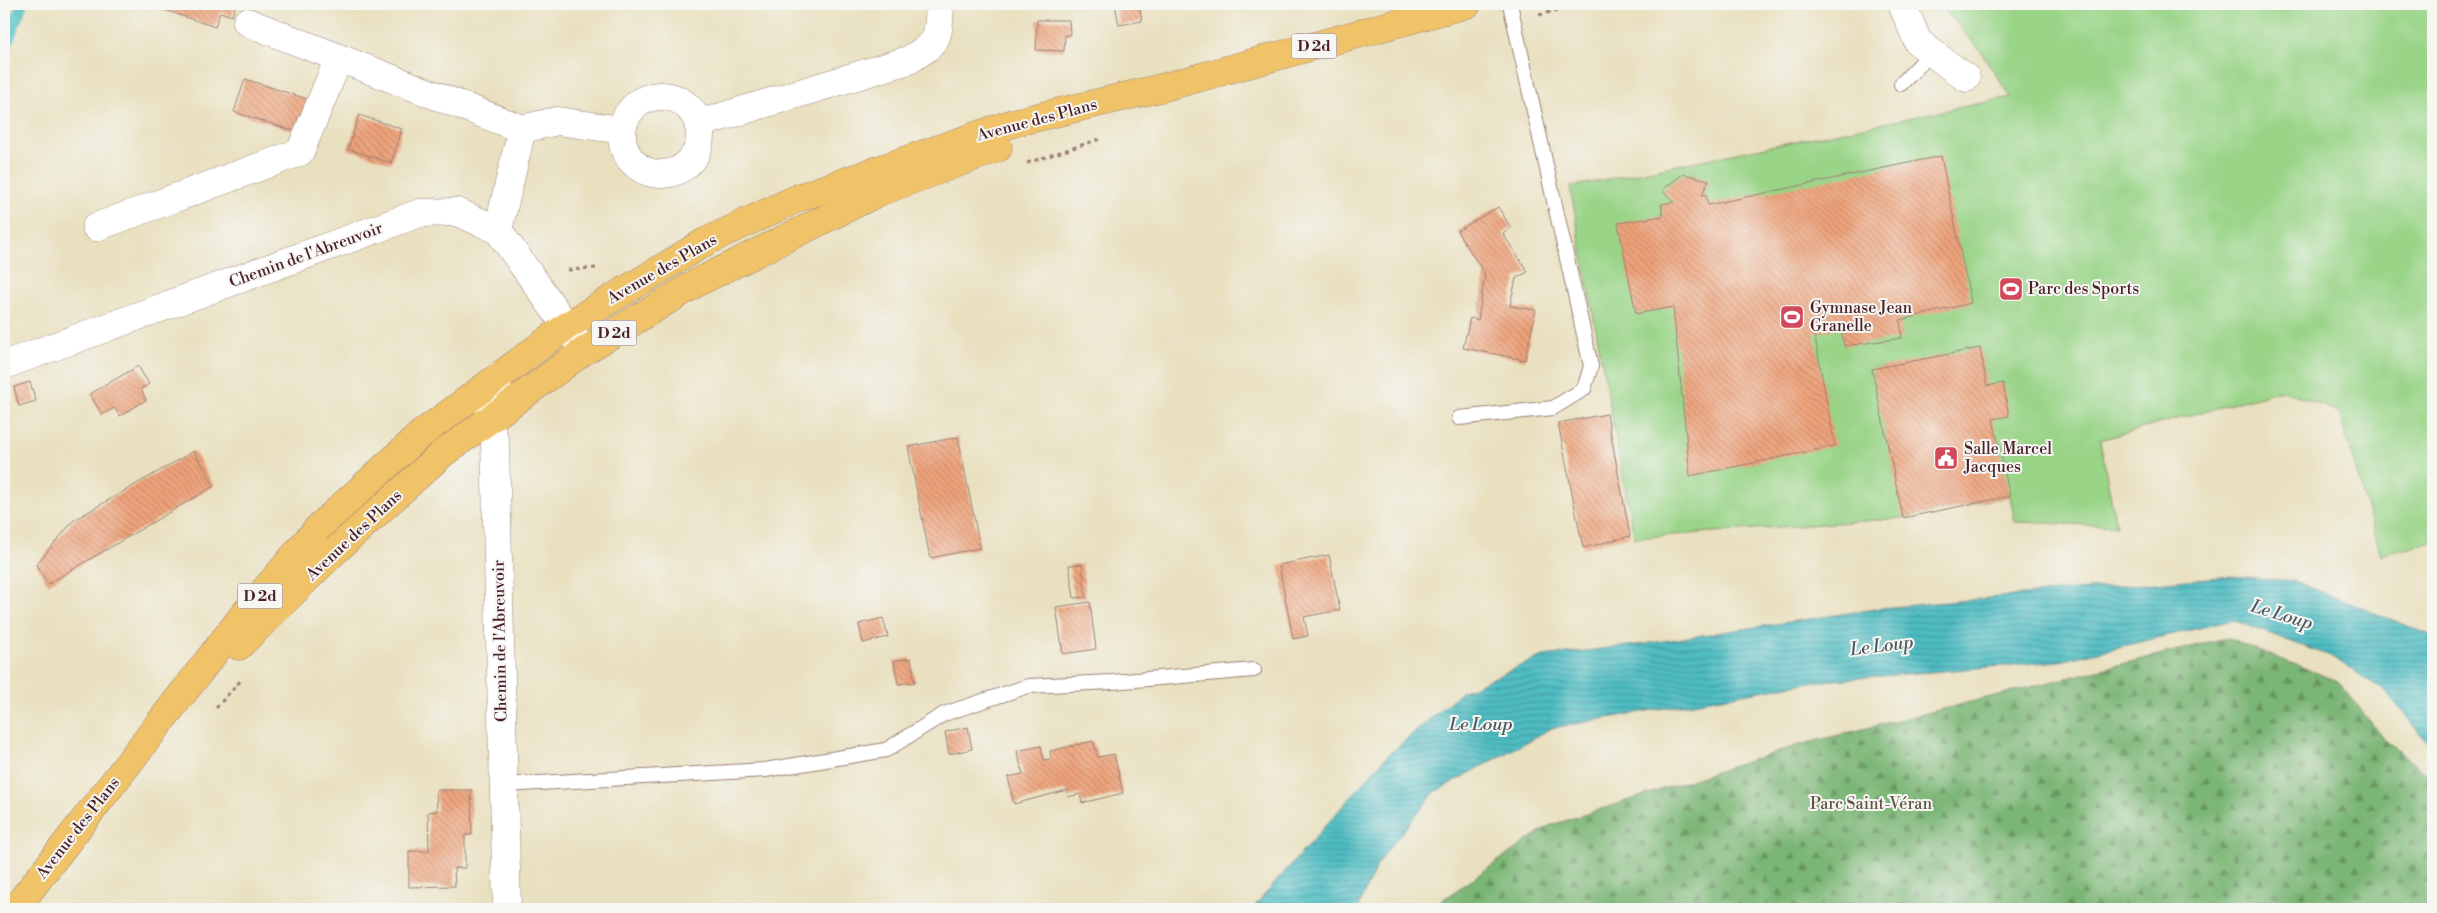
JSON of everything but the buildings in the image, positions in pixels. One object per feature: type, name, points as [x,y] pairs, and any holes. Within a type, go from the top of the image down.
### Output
[{"type":"main road","name":"Avenue des Plans","points":[[15,909],[242,617],[318,528],[420,436],[567,326],[705,242],[798,198],[1012,123],[1161,88],[1467,4]]},
{"type":"main road","name":"Avenue des Plans","points":[[159,724],[342,544],[442,454],[584,351],[698,282],[879,192],[1161,88]]},
{"type":"street","points":[[698,124],[909,60],[925,50],[938,36],[940,4]]},
{"type":"street","points":[[1902,4],[1918,42],[1966,78]]},
{"type":"street","points":[[247,22],[522,128],[557,121],[622,130]]},
{"type":"street","points":[[96,227],[300,152],[339,58]]},
{"type":"street","points":[[657,96],[671,97],[683,102],[692,112],[698,124],[699,137],[697,149],[690,160],[675,170],[657,174],[645,171],[634,164],[627,154],[622,142],[622,130],[626,117],[634,106],[645,99],[657,96]]},
{"type":"street","points":[[522,128],[498,230],[584,351]]},
{"type":"street","name":"Chemin de l'Abreuvoir","points":[[4,365],[420,214],[457,212],[498,230]]},
{"type":"street","points":[[488,420],[500,375]]},
{"type":"street","name":"Chemin de l'Abreuvoir","points":[[488,420],[495,442],[507,909]]},
{"type":"lane","points":[[1459,418],[1553,408],[1584,389],[1591,366],[1510,4]]},
{"type":"lane","points":[[1901,84],[1932,52]]},
{"type":"lane","points":[[504,785],[765,770],[886,750],[944,714],[1028,686],[1112,682],[1254,670]]},
{"type":"path","points":[[1514,22],[1581,4]]},
{"type":"path","points":[[1024,165],[1108,136]]},
{"type":"path","points":[[212,712],[245,676]]},
{"type":"green space","name":"Parc des Sports","points":[[1939,4],[2433,4],[2433,542],[2381,555],[2339,412],[2282,390],[2100,440],[2116,526],[2015,522],[2010,496],[1903,518],[1634,538],[1570,187],[2011,97],[1980,50]]},
{"type":"green space","name":"Parc Saint-Véran","points":[[2226,638],[2338,681],[2384,739],[2433,779],[2433,909],[1429,909],[1549,826],[1799,745]]},
{"type":"water","name":"Le Loup","points":[[2231,576],[2294,581],[2433,636],[2433,748],[2385,691],[2332,657],[2233,620],[2060,661],[1811,682],[1552,728],[1435,792],[1380,859],[1357,909],[1252,909],[1386,757],[1461,692],[1543,656],[1644,644],[1881,608]]},
{"type":"waterway","points":[[4,52],[22,4]]},
{"type":"place","name":"Parc des Sports","points":[[2011,289]]},
{"type":"place","name":"Gymnase Jean Granelle","points":[[1792,317]]},
{"type":"place","name":"Salle Marcel Jacques","points":[[1946,458]]}]
